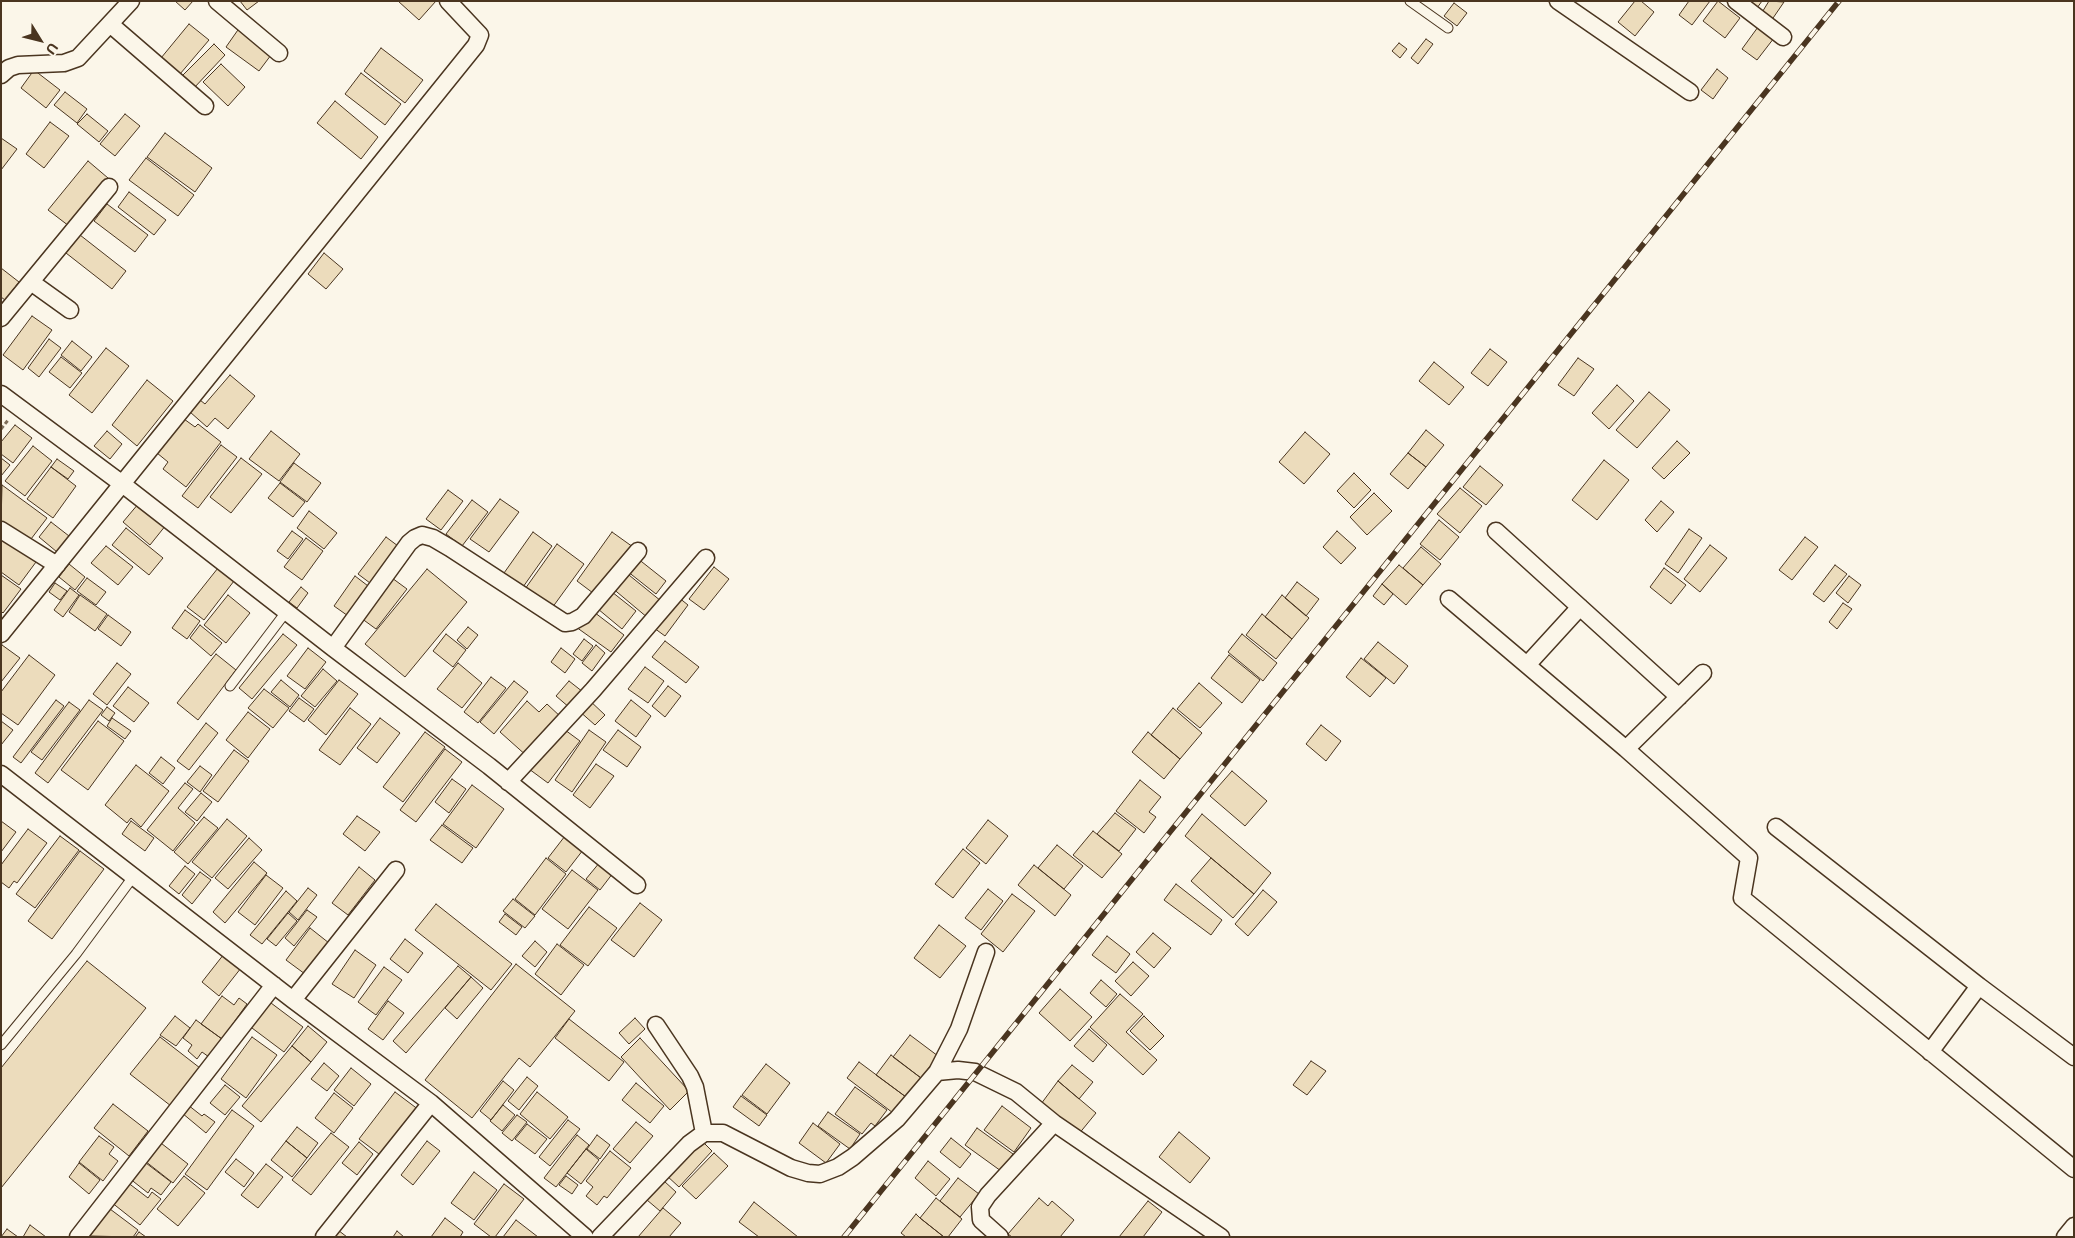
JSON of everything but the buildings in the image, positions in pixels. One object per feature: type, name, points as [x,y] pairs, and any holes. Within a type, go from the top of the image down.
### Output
[{"type":"street","points":[[1,75],[9,68],[18,66],[72,61],[78,58],[131,1]]},
{"type":"street","points":[[217,1],[279,53]]},
{"type":"street","points":[[1,634],[476,45],[480,39],[479,32],[448,1]]},
{"type":"street","points":[[1558,1],[1690,92]]},
{"type":"street","points":[[1736,1],[1783,37]]},
{"type":"street","points":[[110,24],[205,106]]},
{"type":"street","points":[[1,318],[108,187]]},
{"type":"street","points":[[31,282],[70,310]]},
{"type":"street","points":[[1,394],[121,483],[508,782],[637,885]]},
{"type":"street","points":[[1,530],[57,565]]},
{"type":"street","points":[[1496,531],[1679,697]]},
{"type":"street","points":[[333,648],[409,543],[422,535],[450,548],[565,623],[572,622],[583,616],[638,551]]},
{"type":"street","points":[[508,782],[593,690],[706,558]]},
{"type":"street","points":[[1449,599],[1626,749],[1749,858],[1742,898],[2074,1169]]},
{"type":"street","points":[[1527,665],[1580,607]]},
{"type":"street","points":[[1626,749],[1703,673]]},
{"type":"street","points":[[2,776],[293,1000],[431,1103],[585,1237]]},
{"type":"street","points":[[1776,827],[1979,986],[2074,1057]]},
{"type":"street","points":[[293,1000],[396,870]]},
{"type":"street","points":[[600,1237],[689,1144],[704,1133],[723,1133],[791,1168],[808,1173],[820,1174],[838,1167],[853,1157],[897,1119],[937,1072],[959,1029],[986,952]]},
{"type":"street","points":[[78,1237],[274,985]]},
{"type":"street","points":[[1930,1052],[1979,986]]},
{"type":"street","points":[[656,1025],[690,1076],[695,1087],[704,1133]]},
{"type":"street","points":[[937,1072],[958,1070],[975,1072],[1016,1092],[1054,1123],[1221,1237]]},
{"type":"street","points":[[324,1237],[431,1103]]},
{"type":"street","points":[[1000,1237],[981,1220],[980,1207],[988,1195],[1054,1123]]},
{"type":"street","points":[[2065,1237],[2074,1226]]},
{"type":"lane","points":[[1410,1],[1448,28]]},
{"type":"lane","points":[[230,686],[286,612]]},
{"type":"lane","points":[[1,1045],[76,954],[133,877]]},
{"type":"railway","points":[[844,1237],[1839,1]]}]
